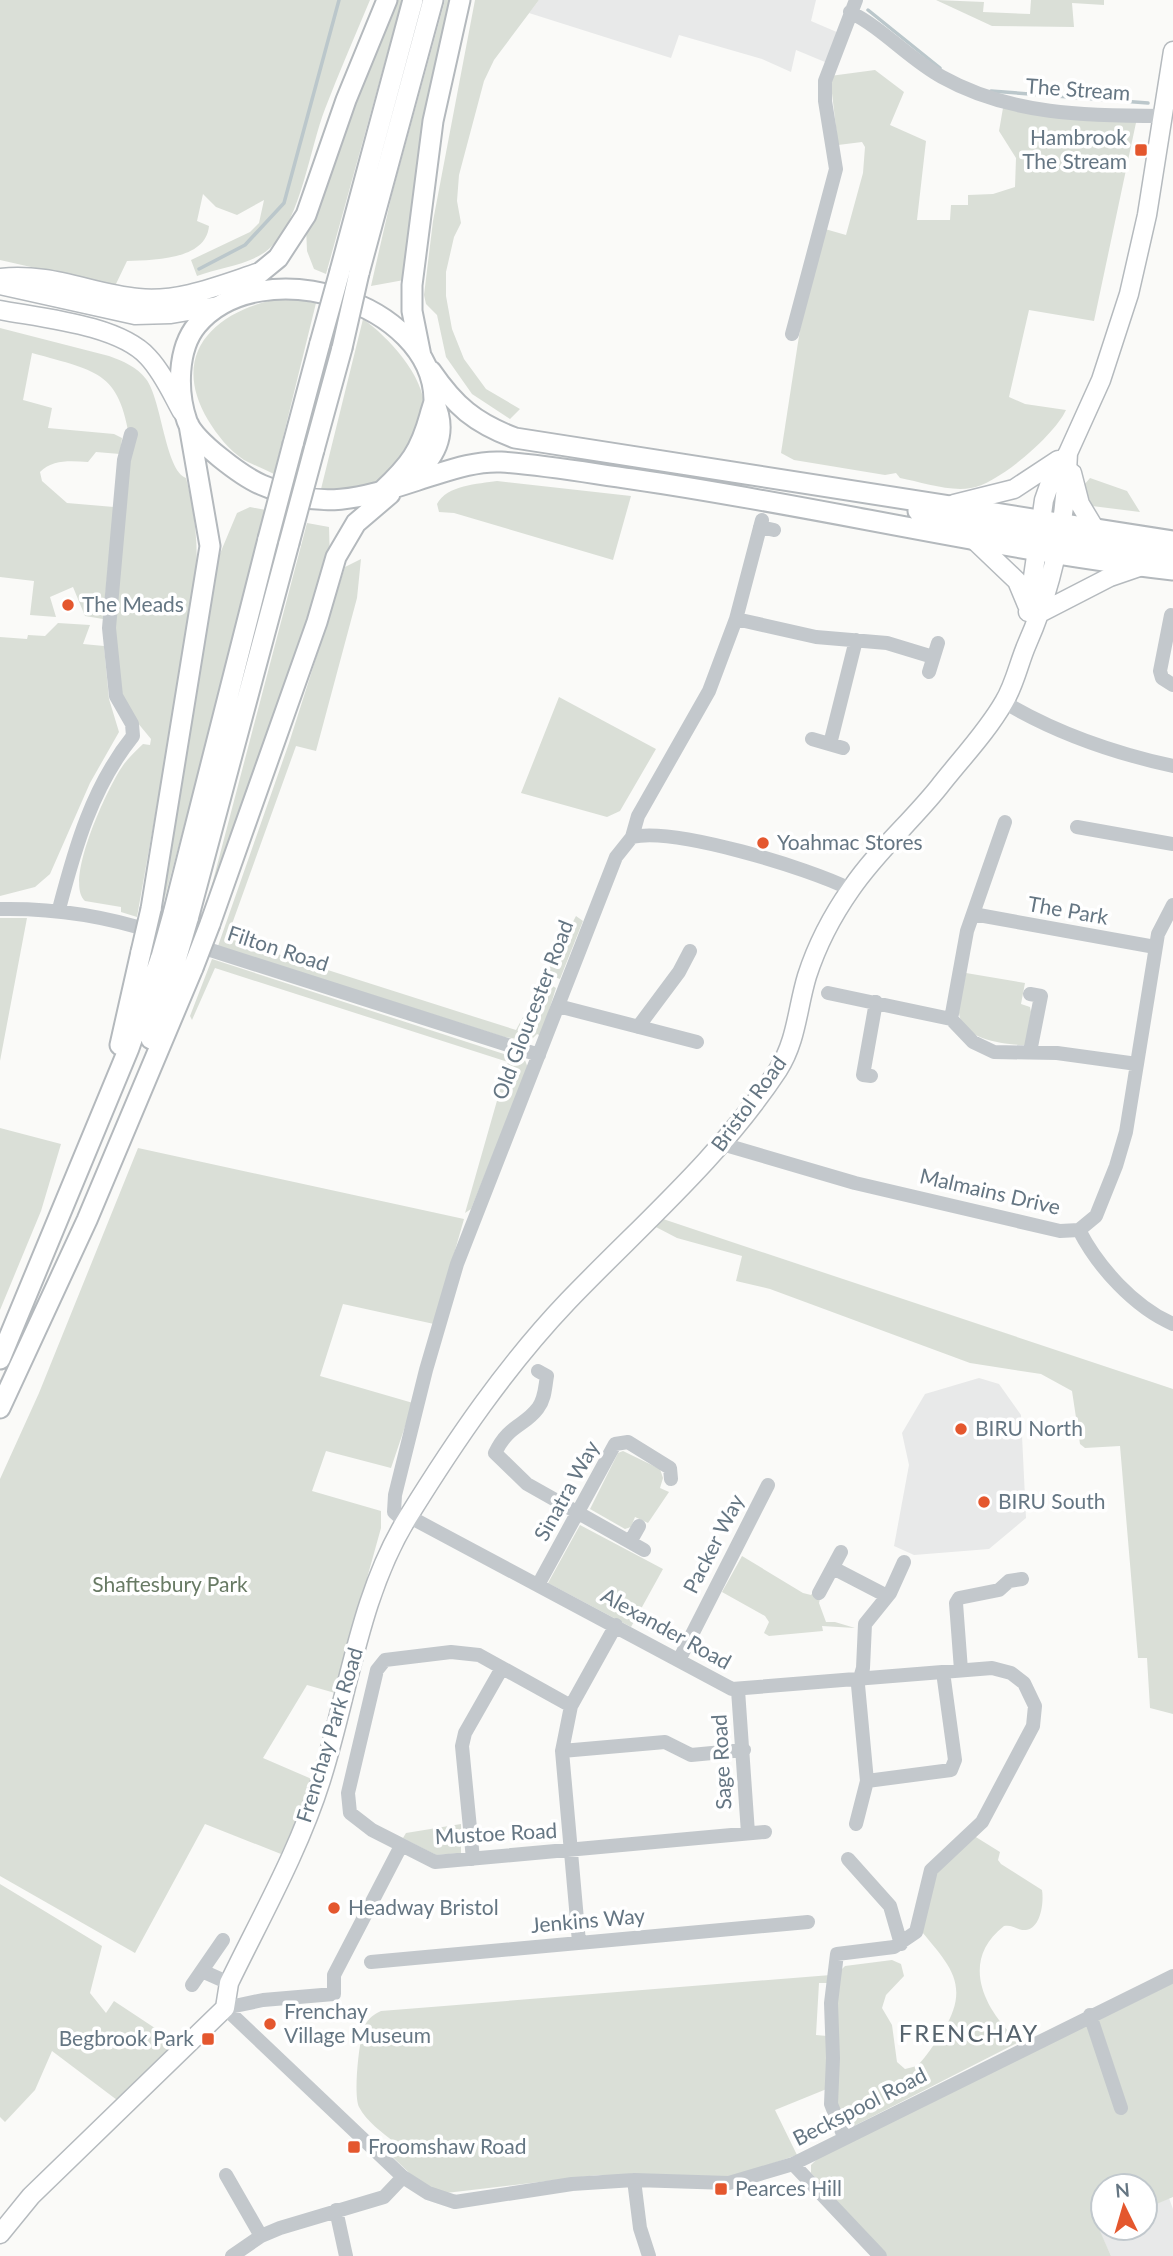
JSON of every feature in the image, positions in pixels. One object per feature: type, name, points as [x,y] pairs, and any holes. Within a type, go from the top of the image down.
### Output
[{"type":"highway","points":[[110,1094],[151,909],[210,546],[181,381],[182,357],[188,336],[285,249],[306,215],[346,100],[387,0]]},
{"type":"highway","points":[[181,916],[289,544],[342,348],[350,272],[413,0]]},
{"type":"highway","points":[[0,1408],[87,1220],[125,1124],[176,963],[181,916],[268,539],[293,444],[320,343],[350,272],[433,0]]},
{"type":"highway","points":[[0,1359],[110,1094],[176,963],[210,924],[317,622],[336,557],[356,523],[394,488],[418,451],[434,402],[412,311],[413,277],[433,121],[460,0]]},
{"type":"highway","points":[[221,304],[254,291],[287,288],[341,298],[374,313],[422,358],[452,400],[491,429],[515,438],[944,506],[1142,566],[1173,570]]},
{"type":"highway","points":[[188,423],[233,469],[262,485],[305,500],[351,500],[473,464],[503,462],[780,501],[973,539],[1039,536]]},
{"type":"highway","points":[[877,495],[942,519],[1173,557]]},
{"type":"highway","points":[[1059,539],[1095,529],[1173,541]]},
{"type":"main road","points":[[1035,612],[1039,536],[1051,480],[1068,453],[1111,357],[1129,294],[1147,215],[1173,51]]},
{"type":"main road","points":[[0,278],[26,275],[150,299],[185,294],[261,271]]},
{"type":"main road","points":[[0,285],[135,316],[171,314],[221,304]]},
{"type":"main road","points":[[0,310],[76,325],[130,342],[155,366],[188,423]]},
{"type":"main road","points":[[944,506],[1014,489],[1068,453]]},
{"type":"main road","points":[[1068,453],[1078,497],[1095,529]]},
{"type":"main road","name":"Bristol Road","points":[[407,1519],[494,1388],[530,1344],[722,1144],[779,1068],[795,1036],[806,981],[819,942],[850,889],[938,788],[1004,702],[1026,646],[1059,539],[1068,453]]},
{"type":"main road","points":[[973,539],[1017,580],[1035,612]]},
{"type":"main road","points":[[1035,612],[1101,581],[1142,566]]},
{"type":"main road","name":"Frenchay Park Road","points":[[225,2008],[229,1983],[308,1816],[322,1779],[367,1610],[389,1550],[407,1519]]},
{"type":"main road","points":[[0,2234],[31,2196],[225,2008]]},
{"type":"street","name":"The Stream","points":[[853,6],[940,76],[1014,106],[1088,115],[1163,116]]},
{"type":"street","points":[[792,334],[836,169],[825,101],[825,81],[853,6]]},
{"type":"street","points":[[58,909],[91,806],[110,766],[133,736],[132,724],[116,696],[109,628],[124,460],[131,434]]},
{"type":"street","name":"Old Gloucester Road","points":[[407,1519],[396,1516],[393,1502],[426,1370],[457,1264],[616,857],[632,837],[638,816],[709,691],[736,619],[765,526]]},
{"type":"street","points":[[1171,615],[1160,671],[1162,678],[1173,685]]},
{"type":"street","points":[[736,619],[816,637],[935,650],[929,672]]},
{"type":"street","points":[[812,739],[836,746],[856,640]]},
{"type":"street","points":[[1004,702],[1036,721],[1100,746],[1173,766]]},
{"type":"street","points":[[951,1019],[973,914],[1005,822]]},
{"type":"street","points":[[1077,827],[1173,844]]},
{"type":"street","points":[[632,837],[659,834],[749,855],[850,889]]},
{"type":"street","name":"Malmains Drive","points":[[722,1144],[855,1183],[1060,1231],[1079,1230],[1096,1216],[1126,1132],[1155,947],[1160,925],[1173,905]]},
{"type":"street","name":"Filton Road","points":[[0,909],[58,909],[123,922],[539,1055]]},
{"type":"street","name":"The Park","points":[[973,914],[1155,947]]},
{"type":"street","points":[[638,1027],[682,956]]},
{"type":"street","points":[[828,993],[951,1019],[967,1038],[987,1050],[1064,1053],[1137,1064]]},
{"type":"street","points":[[1030,994],[1041,996],[1031,1052]]},
{"type":"street","points":[[872,1076],[863,1075],[876,1002]]},
{"type":"street","points":[[558,1006],[697,1042]]},
{"type":"street","points":[[1079,1230],[1087,1245],[1128,1293],[1146,1308],[1173,1324]]},
{"type":"street","points":[[538,1371],[548,1376],[544,1398],[537,1411],[503,1436],[495,1453],[527,1484],[644,1550]]},
{"type":"street","name":"Sinatra Way","points":[[538,1585],[615,1444],[621,1441],[670,1468],[671,1479]]},
{"type":"street","name":"Packer Way","points":[[679,1660],[756,1495],[768,1485]]},
{"type":"street","name":"Alexander Road","points":[[407,1519],[738,1690],[992,1668],[1018,1677],[1033,1700],[1035,1719],[1020,1754],[982,1822],[931,1870],[916,1932],[901,1944]]},
{"type":"street","points":[[630,1542],[639,1526]]},
{"type":"street","points":[[819,1593],[841,1552]]},
{"type":"street","points":[[856,1824],[867,1781],[858,1685],[865,1624],[887,1597],[904,1562]]},
{"type":"street","points":[[833,1567],[887,1597]]},
{"type":"street","points":[[964,1670],[957,1603],[959,1598],[999,1590],[1009,1581],[1022,1579]]},
{"type":"street","points":[[579,1942],[562,1751],[571,1706],[616,1625]]},
{"type":"street","name":"Mustoe Road","points":[[571,1706],[502,1668],[466,1652],[386,1660],[379,1665],[346,1804],[352,1815],[401,1846],[435,1862],[765,1832]]},
{"type":"street","points":[[473,1859],[461,1746],[465,1733],[502,1668]]},
{"type":"street","points":[[867,1781],[951,1770],[955,1760],[943,1672]]},
{"type":"street","name":"Sage Road","points":[[738,1690],[748,1833]]},
{"type":"street","points":[[562,1751],[665,1742],[691,1755],[744,1750]]},
{"type":"street","points":[[225,2008],[262,2000],[334,1994],[334,1975],[401,1846]]},
{"type":"street","points":[[845,2137],[833,2116],[831,2104],[834,2058],[831,2003],[837,1954],[874,1951],[901,1944],[890,1906],[848,1859]]},
{"type":"street","name":"Jenkins Way","points":[[371,1962],[808,1922]]},
{"type":"street","points":[[192,1985],[223,1940]]},
{"type":"street","points":[[202,1971],[229,1983]]},
{"type":"street","name":"Beckspool Road","points":[[793,2164],[1173,1976]]},
{"type":"street","points":[[225,2008],[403,2177],[428,2193],[454,2202],[572,2184],[634,2180],[729,2183],[793,2164],[880,2256]]},
{"type":"street","points":[[1090,2015],[1121,2108]]},
{"type":"street","points":[[226,2175],[261,2236]]},
{"type":"street","points":[[232,2256],[261,2236],[336,2210],[384,2197],[403,2177]]},
{"type":"street","points":[[634,2180],[640,2228],[649,2256]]},
{"type":"street","points":[[336,2210],[346,2256]]},
{"type":"shaded area","points":[[539,0],[816,0],[811,21],[839,33],[825,62],[796,50],[791,72],[762,59],[679,35],[671,58],[529,13]]},
{"type":"shaded area","points":[[979,1378],[999,1384],[1021,1415],[1026,1518],[989,1549],[914,1555],[894,1546],[909,1465],[902,1433],[925,1394]]},
{"type":"shaded area","points":[[1169,2198],[1173,2209],[1173,2256],[1111,2256],[1105,2242],[1159,2242],[1159,2203]]},
{"type":"green space","points":[[0,0],[370,0],[325,109],[304,182],[290,219],[271,247],[246,262],[197,276],[191,260],[250,232],[259,223],[264,200],[237,215],[216,207],[203,194],[197,221],[209,226],[206,237],[199,246],[177,256],[127,261],[115,286],[0,260]]},
{"type":"green space","points":[[393,0],[402,0],[326,274],[314,269],[307,251],[306,227]]},
{"type":"green space","points":[[445,0],[454,0],[404,280],[371,286],[392,194]]},
{"type":"green space","points":[[475,0],[539,0],[494,60],[484,81],[459,175],[457,201],[461,223],[454,237],[446,272],[446,296],[452,329],[464,359],[486,389],[520,409],[510,419],[472,394],[446,357],[437,315],[426,304],[424,295],[433,221]]},
{"type":"green space","points":[[936,0],[984,2],[983,12],[1030,14],[1031,0],[1104,0],[1104,5],[1072,3],[1074,27],[992,26]]},
{"type":"green space","points":[[875,70],[904,92],[890,125],[926,141],[917,220],[950,220],[951,205],[968,205],[968,195],[993,194],[1015,187],[1016,158],[999,131],[1003,108],[1137,118],[1094,321],[1029,310],[1009,397],[1025,404],[1066,410],[1050,433],[1024,457],[996,478],[971,488],[945,488],[900,478],[896,473],[885,475],[794,460],[781,453],[801,323],[825,229],[846,235],[863,173],[865,147],[862,142],[838,145],[830,76]]},
{"type":"green space","points":[[284,298],[316,303],[274,474],[244,460],[219,437],[197,395],[193,373],[197,354],[206,337],[221,323],[260,303]]},
{"type":"green space","points":[[363,319],[398,351],[417,380],[425,411],[422,426],[400,462],[382,478],[360,486],[321,489]]},
{"type":"green space","points":[[0,328],[109,356],[138,371],[146,379],[156,402],[173,462],[186,478],[197,547],[195,590],[137,917],[121,912],[121,907],[85,901],[80,890],[84,855],[108,791],[126,761],[143,744],[150,745],[151,739],[123,705],[113,629],[131,449],[127,424],[121,404],[104,379],[75,365],[32,353],[23,400],[52,408],[48,428],[114,434],[122,438],[120,454],[96,452],[88,462],[56,463],[40,472],[42,481],[67,503],[114,507],[103,619],[85,616],[73,587],[50,597],[56,617],[30,615],[34,581],[0,577]]},
{"type":"green space","points":[[1090,478],[1127,491],[1140,512],[1092,506],[1084,485]]},
{"type":"green space","points":[[497,481],[631,496],[613,560],[454,513],[439,512],[437,504],[455,489]]},
{"type":"green space","points":[[250,507],[266,510],[156,931],[154,924],[176,822],[219,556],[237,513]]},
{"type":"green space","points":[[307,523],[329,527],[330,562],[204,915]]},
{"type":"green space","points":[[361,559],[357,598],[316,751],[296,746],[227,938],[516,1030],[543,980],[556,988],[541,1036],[537,1034],[530,1041],[504,1037],[218,946],[289,743],[345,567]]},
{"type":"green space","points":[[58,623],[90,625],[83,644],[104,646],[109,699],[119,732],[90,783],[50,874],[35,887],[0,896],[0,637],[27,639],[28,635],[45,636]]},
{"type":"green space","points":[[559,697],[656,749],[620,811],[607,817],[521,793]]},
{"type":"green space","points":[[576,916],[583,921],[560,979],[546,974]]},
{"type":"green space","points":[[0,918],[27,918],[0,1061]]},
{"type":"green space","points":[[212,959],[507,1055],[509,1049],[523,1055],[528,1068],[471,1209],[465,1213],[508,1062],[215,968],[192,1020],[190,1016]]},
{"type":"green space","points":[[966,973],[1025,983],[1021,1004],[1030,1007],[1031,1012],[1026,1045],[986,1039],[976,1035],[962,1022],[959,1013]]},
{"type":"green space","points":[[0,1128],[61,1144],[41,1211],[0,1310]]},
{"type":"green space","name":"Shaftesbury Park","points":[[138,1148],[464,1219],[434,1324],[343,1304],[320,1376],[413,1403],[391,1468],[326,1451],[312,1491],[381,1511],[381,1528],[335,1693],[307,1685],[263,1758],[314,1780],[281,1854],[205,1824],[135,1953],[0,1876],[0,1479],[39,1393]]},
{"type":"green space","points":[[663,1219],[1173,1389],[1173,1714],[1150,1708],[1147,1658],[1138,1658],[1120,1446],[1085,1448],[1080,1444],[1072,1391],[1041,1374],[970,1363],[770,1289],[736,1281],[742,1256],[677,1238],[654,1226]]},
{"type":"green space","points":[[623,1451],[660,1469],[663,1478],[660,1488],[669,1492],[648,1523],[635,1517],[631,1527],[625,1529],[590,1509],[618,1453]]},
{"type":"green space","points":[[580,1525],[663,1569],[631,1627],[548,1583]]},
{"type":"green space","points":[[742,1556],[803,1593],[811,1595],[814,1591],[821,1595],[819,1603],[826,1622],[855,1628],[822,1626],[823,1631],[769,1636],[764,1633],[769,1622],[765,1616],[722,1592]]},
{"type":"green space","points":[[461,1824],[461,1853],[436,1855],[403,1838],[406,1833]]},
{"type":"green space","points":[[971,1834],[1000,1852],[998,1860],[1001,1864],[1042,1890],[1042,1907],[1035,1925],[1026,1930],[1004,1926],[990,1940],[982,1954],[980,1970],[987,2000],[1006,2029],[1019,2042],[854,2126],[842,2125],[834,2086],[775,2110],[797,2155],[727,2179],[598,2175],[446,2193],[421,2184],[379,2144],[394,2142],[370,2122],[359,2107],[357,2079],[363,2032],[368,2020],[381,2011],[831,1975],[829,1983],[819,1983],[816,2035],[827,2036],[836,2012],[841,1970],[845,1966],[892,1960],[901,1964],[904,1976],[886,1995],[882,2008],[892,2025],[897,2062],[905,2069],[917,2066],[943,2031],[952,2015],[956,2000],[956,1987],[947,1964],[918,1927],[928,1877]]},
{"type":"green space","points":[[0,1884],[102,1946],[90,1993],[106,2013],[114,2001],[176,2042],[117,2100],[52,2051],[35,2090],[5,2122],[0,2117]]},
{"type":"green space","points":[[1173,1983],[1173,2197],[1159,2203],[1159,2172],[1089,2172],[1089,2242],[1105,2242],[1111,2256],[887,2256],[811,2173],[811,2165],[818,2158]]},
{"type":"waterway","points":[[199,269],[245,245],[284,203],[339,0]]},
{"type":"waterway","points":[[868,10],[940,68]]},
{"type":"waterway","points":[[991,91],[1148,103]]},
{"type":"place","name":"Hambrook The Stream","points":[[1141,150]]},
{"type":"place","name":"The Meads","points":[[68,605]]},
{"type":"place","name":"Yoahmac Stores","points":[[763,843]]},
{"type":"place","name":"BIRU North","points":[[961,1429]]},
{"type":"place","name":"BIRU South","points":[[984,1502]]},
{"type":"place","name":"Headway Bristol","points":[[334,1908]]},
{"type":"place","name":"Frenchay Village Museum","points":[[270,2024]]},
{"type":"place","name":"Begbrook Park","points":[[208,2039]]},
{"type":"place","name":"Froomshaw Road","points":[[354,2147]]},
{"type":"place","name":"Pearces Hill","points":[[721,2189]]},
{"type":"district","name":"FRENCHAY","points":[[969,2034]]}]
